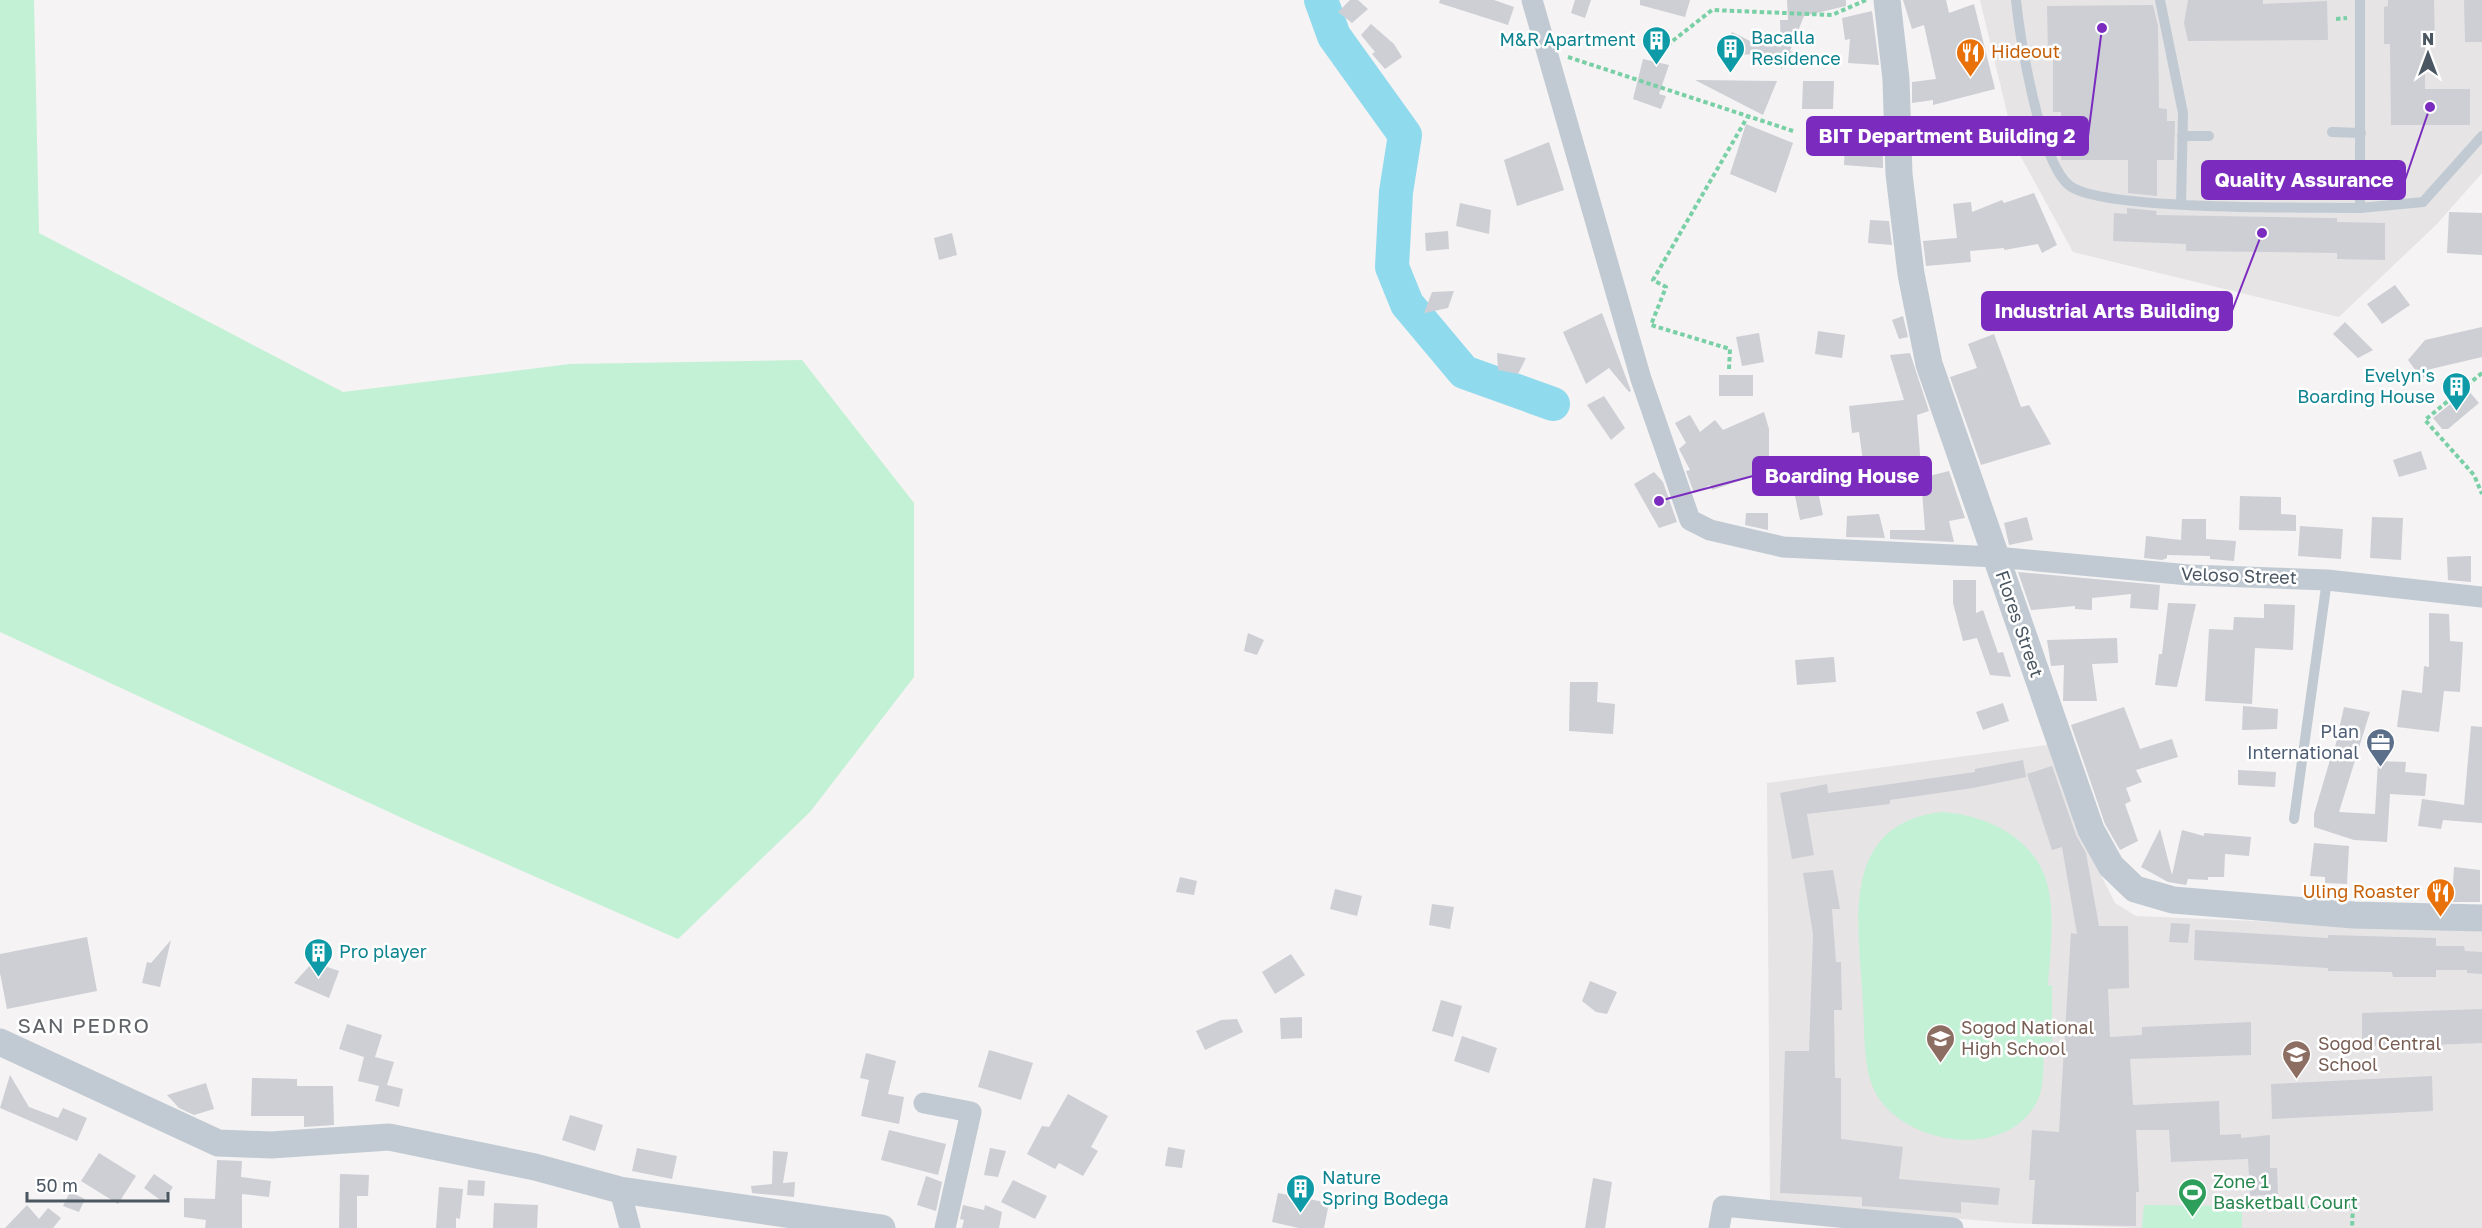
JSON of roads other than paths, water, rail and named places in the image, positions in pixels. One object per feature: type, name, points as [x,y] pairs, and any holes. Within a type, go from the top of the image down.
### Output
[{"type":"street","name":"Veloso Street","points":[[1532,0],[1641,379],[1690,520],[1710,530],[1783,547],[1996,557],[2189,575],[2327,580],[2482,597]]},
{"type":"street","name":"Flores Street","points":[[1887,0],[1896,79],[1899,174],[1911,274],[1929,364],[2091,830],[2111,866],[2135,889],[2173,900],[2262,909],[2482,918]]},
{"type":"street","points":[[0,1042],[219,1143],[271,1145],[389,1137],[535,1167],[620,1190],[882,1228]]},
{"type":"street","points":[[924,1103],[971,1112],[945,1228]]},
{"type":"street","points":[[620,1190],[630,1228]]},
{"type":"street","points":[[1719,1228],[1723,1206],[1953,1228]]},
{"type":"lane","points":[[2016,0],[2040,129],[2056,165],[2070,186],[2103,197],[2181,204],[2360,208],[2423,202],[2482,136]]},
{"type":"lane","points":[[2160,0],[2183,113],[2181,204]]},
{"type":"lane","points":[[2360,0],[2360,208]]},
{"type":"lane","points":[[2332,132],[2361,133]]},
{"type":"lane","points":[[2182,136],[2209,136]]},
{"type":"lane","points":[[2294,819],[2327,580]]},
{"type":"waterway","points":[[1321,0],[1334,36],[1405,135],[1396,192],[1392,267],[1407,304],[1464,372],[1553,404]]},
{"type":"place","name":"BIT Department Building 2","points":[[2102,28]]},
{"type":"place","name":"M&R Apartment","points":[[1657,66]]},
{"type":"place","name":"Bacalla Residence","points":[[1730,74]]},
{"type":"place","name":"Hideout","points":[[1970,78]]},
{"type":"place","name":"Quality Assurance","points":[[2430,107]]},
{"type":"place","name":"Industrial Arts Building","points":[[2262,233]]},
{"type":"place","name":"Evelyn's Boarding House","points":[[2456,412]]},
{"type":"place","name":"Boarding House","points":[[1659,501]]},
{"type":"place","name":"Plan International","points":[[2380,768]]},
{"type":"place","name":"Uling Roaster","points":[[2441,918]]},
{"type":"place","name":"Pro player","points":[[318,978]]},
{"type":"place","name":"Sogod National High School","points":[[1940,1064]]},
{"type":"place","name":"Sogod Central School","points":[[2297,1080]]},
{"type":"place","name":"Nature Spring Bodega","points":[[1301,1214]]},
{"type":"place","name":"Zone 1 Basketball Court","points":[[2192,1218]]},
{"type":"district","name":"SAN PEDRO","points":[[84,1026]]}]
